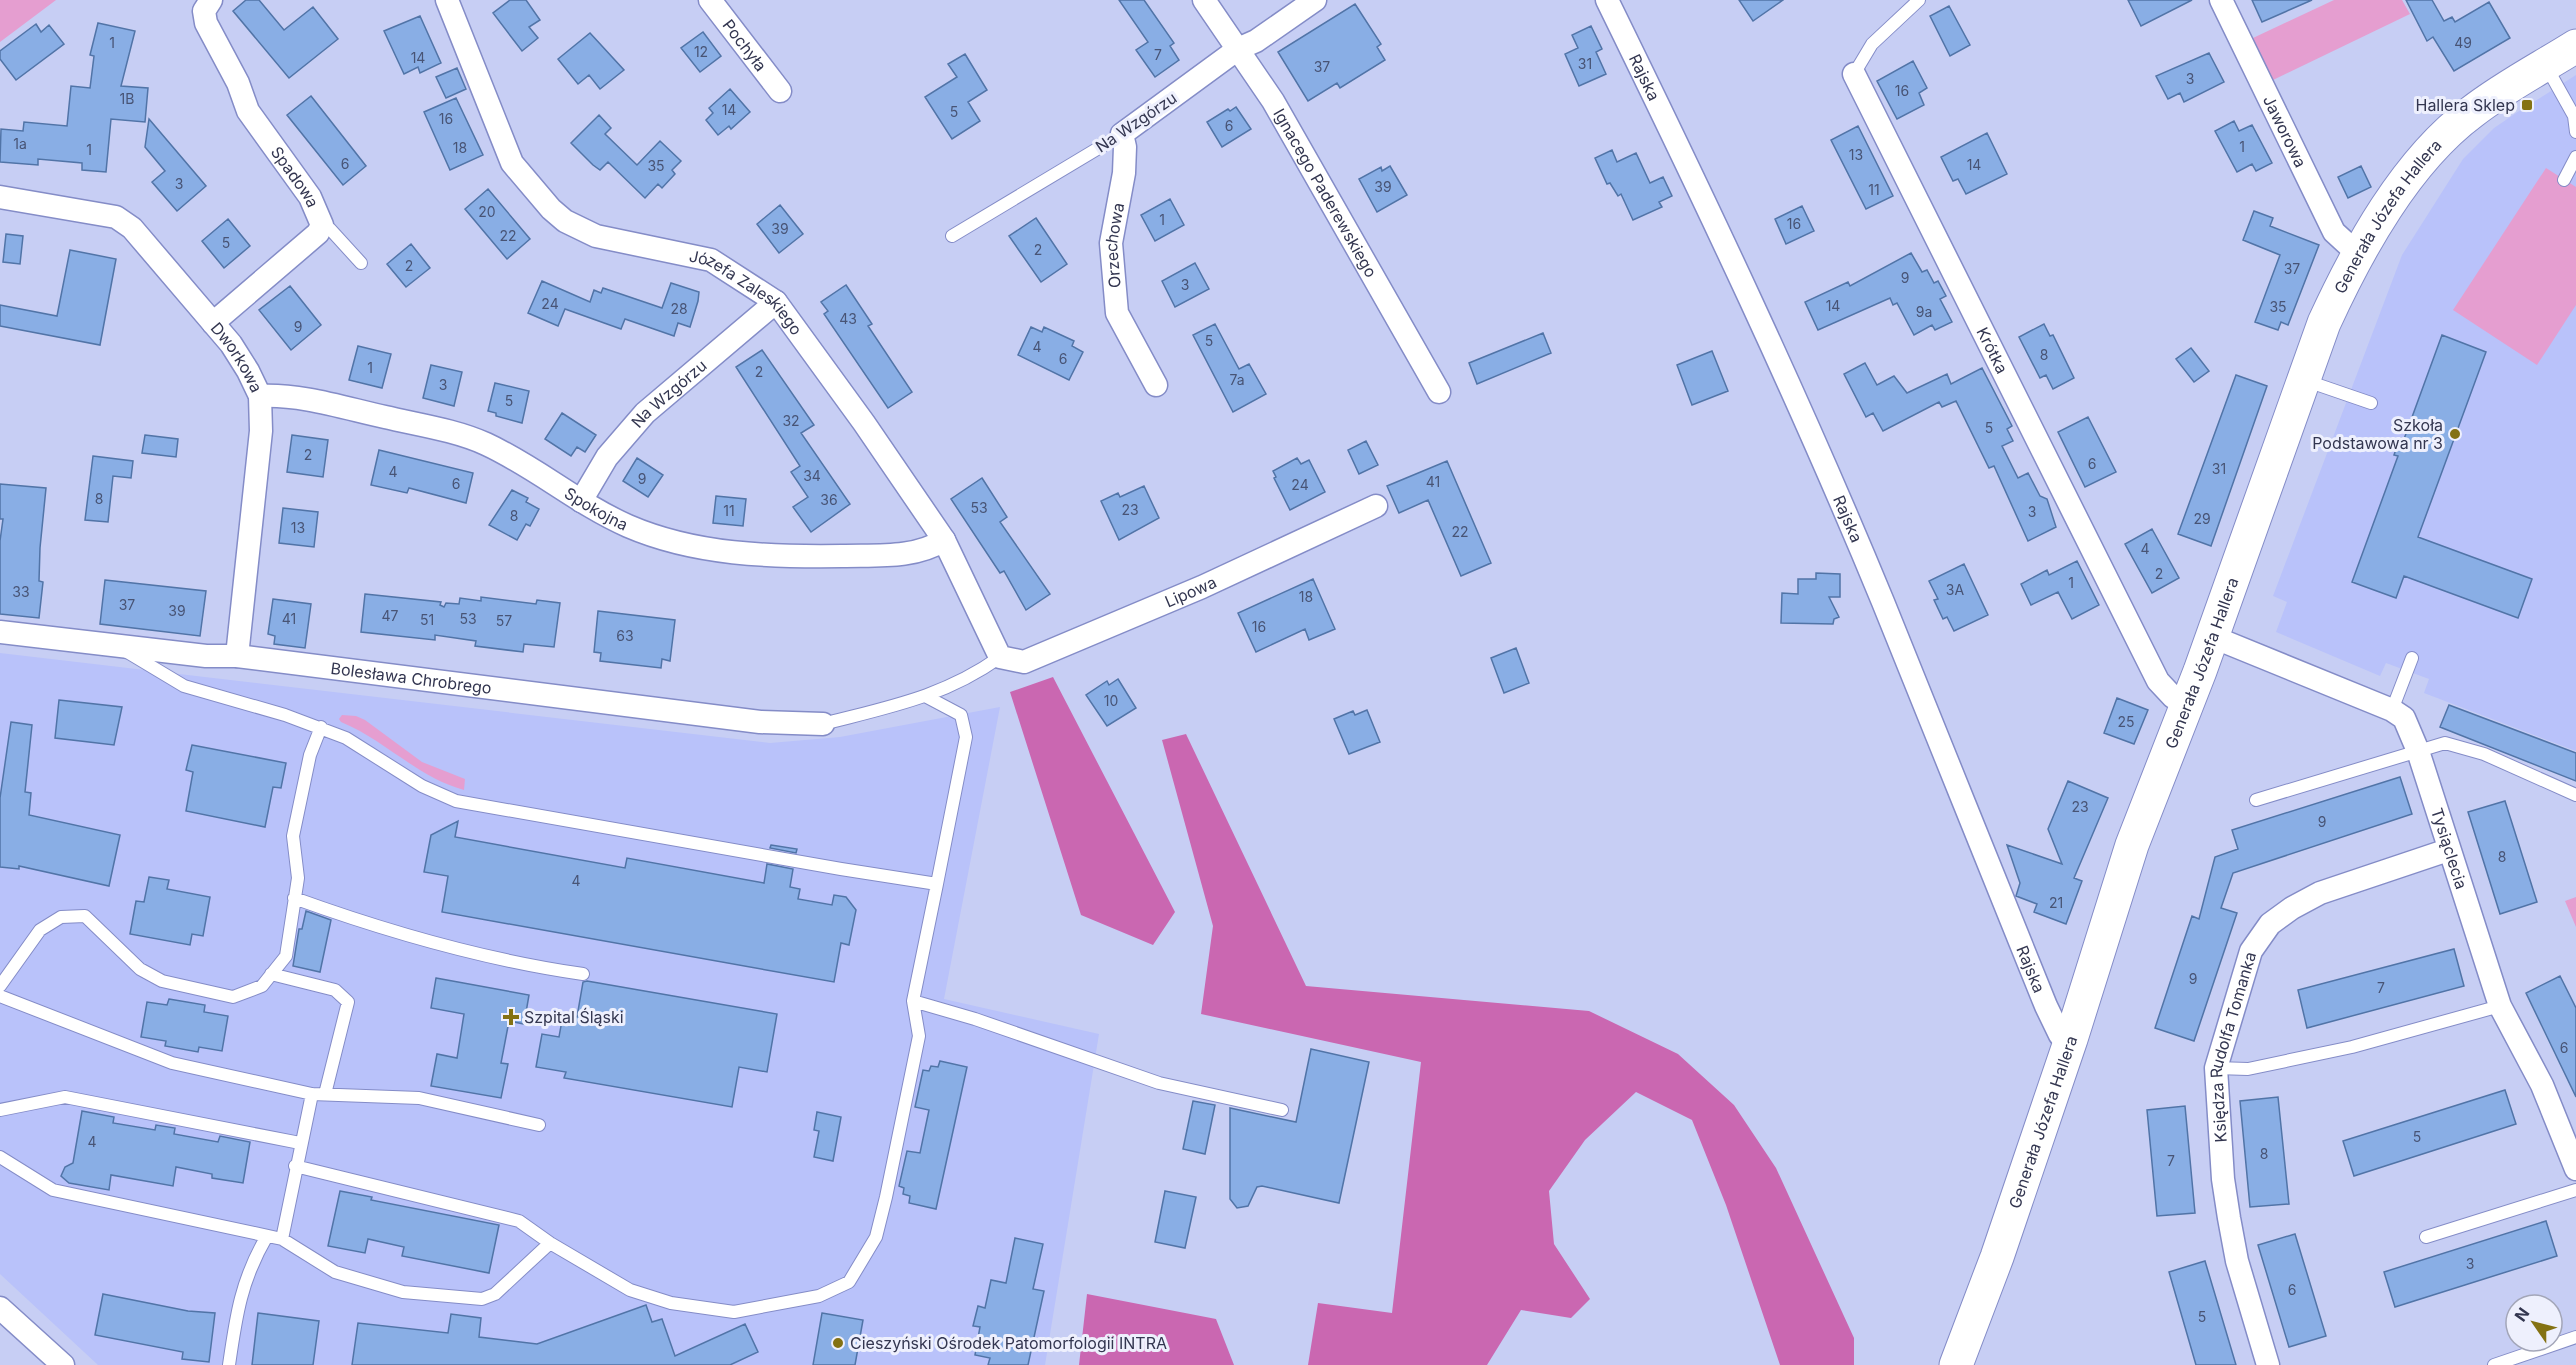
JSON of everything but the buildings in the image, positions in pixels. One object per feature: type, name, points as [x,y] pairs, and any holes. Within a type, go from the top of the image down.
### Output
[{"type":"street","name":"Spadowa","points":[[211,0],[204,10],[206,23],[238,83],[248,111],[310,197],[322,225],[318,233],[213,323]]},
{"type":"street","name":"Józefa Zaleskiego","points":[[447,0],[512,163],[551,209],[565,220],[596,236],[711,260],[776,302],[864,423],[944,540],[1000,657]]},
{"type":"street","name":"Pochyła","points":[[710,0],[780,91]]},
{"type":"street","name":"Ignacego Paderewskiego","points":[[1204,0],[1273,101],[1439,392]]},
{"type":"street","name":"Na Wzgórzu","points":[[1122,134],[1238,49],[1256,41],[1315,0]]},
{"type":"street","name":"Rajska","points":[[1606,0],[1689,167],[1786,380],[1883,602],[2046,1006],[2060,1035],[2071,1039]]},
{"type":"street","name":"Jaworowa","points":[[2221,0],[2334,232],[2358,254]]},
{"type":"street","name":"Generała Józefa Hallera","points":[[1956,1365],[1997,1257],[2071,1039],[2132,845],[2213,637],[2324,323],[2358,254],[2405,182],[2445,134],[2471,112],[2576,46]]},
{"type":"street","name":"Krótka","points":[[1854,74],[2158,681],[2173,697],[2187,705]]},
{"type":"street","name":"Orzechowa","points":[[1122,134],[1125,147],[1124,173],[1110,243],[1117,313],[1156,385]]},
{"type":"street","name":"Dworkowa","points":[[0,197],[116,216],[132,228],[231,344],[260,396],[261,431],[237,656]]},
{"type":"street","name":"Na Wzgórzu","points":[[581,501],[607,457],[645,413],[776,302]]},
{"type":"street","name":"Spokojna","points":[[260,396],[296,397],[456,433],[503,453],[581,501],[628,526],[679,544],[771,557],[912,553],[931,549],[944,540]]},
{"type":"street","name":"Lipowa","points":[[1000,657],[1024,662],[1202,587],[1376,506]]},
{"type":"street","name":"Bolesława Chrobrego","points":[[0,632],[113,643],[206,656],[237,656],[760,722],[823,724]]},
{"type":"street","name":"Tysiąclecia","points":[[2213,637],[2392,710],[2404,718],[2418,751],[2500,1006],[2542,1085],[2576,1169]]},
{"type":"street","name":"Księdza Rudolfa Tomanka","points":[[2268,1365],[2237,1261],[2229,1218],[2223,1179],[2216,1068],[2251,951],[2270,924],[2292,908],[2320,893],[2448,850]]},
{"type":"street","points":[[0,1308],[63,1365]]},
{"type":"lane","name":"Krótka","points":[[1854,74],[1872,44],[1919,0]]},
{"type":"lane","points":[[2545,65],[2574,116],[2576,132]]},
{"type":"lane","name":"Na Wzgórzu","points":[[952,236],[1122,134]]},
{"type":"lane","points":[[2564,180],[2576,157]]},
{"type":"lane","points":[[322,225],[330,229],[360,263]]},
{"type":"lane","points":[[2303,379],[2371,403]]},
{"type":"lane","points":[[113,643],[184,686],[321,727],[362,745],[422,786],[456,801],[478,807],[937,884]]},
{"type":"lane","points":[[823,724],[927,698],[976,674],[1000,657]]},
{"type":"lane","points":[[2392,710],[2412,658]]},
{"type":"lane","points":[[295,1166],[519,1221],[550,1243],[630,1290],[671,1304],[734,1312],[819,1296],[849,1282],[876,1237],[886,1197],[919,1036],[912,1001],[966,737],[960,715],[927,698]]},
{"type":"lane","points":[[0,986],[40,930],[61,917],[85,916],[140,969],[162,981],[233,997],[262,986],[286,956],[298,878],[293,836],[310,754],[321,727]]},
{"type":"lane","points":[[2256,800],[2445,743],[2484,754],[2576,795]]},
{"type":"lane","points":[[294,898],[367,924],[509,962],[583,975]]},
{"type":"lane","points":[[271,974],[335,990],[348,1002],[325,1094]]},
{"type":"lane","points":[[0,996],[172,1063],[312,1094],[419,1098],[539,1125]]},
{"type":"lane","points":[[912,1001],[975,1019],[1159,1083],[1282,1110]]},
{"type":"lane","points":[[2216,1068],[2248,1069],[2343,1049],[2500,1006]]},
{"type":"lane","points":[[282,1239],[295,1166],[312,1094]]},
{"type":"lane","points":[[0,1110],[65,1097],[300,1143]]},
{"type":"lane","points":[[0,1157],[53,1190],[282,1239],[335,1272],[403,1292],[482,1299],[495,1294],[550,1243]]},
{"type":"lane","points":[[2426,1237],[2576,1190]]},
{"type":"lane","points":[[229,1365],[238,1299],[251,1262],[267,1236]]},
{"type":"lane","points":[[2494,1365],[2576,1337]]},
{"type":"shaded area","points":[[0,0],[56,0],[0,42]]},
{"type":"shaded area","points":[[2334,0],[2402,0],[2410,14],[2273,80],[2253,38]]},
{"type":"shaded area","name":"Szkoła Podstawowa nr 3","points":[[2576,75],[2576,751],[2424,693],[2429,679],[2386,663],[2380,676],[2276,632],[2287,602],[2273,596],[2402,255],[2463,159],[2494,128],[2522,109],[2526,113],[2534,109],[2532,103]]},
{"type":"shaded area","points":[[2546,168],[2576,187],[2576,305],[2537,365],[2453,310]]},
{"type":"shaded area","name":"Szpital Śląski","points":[[0,653],[770,743],[840,737],[1000,707],[944,999],[1099,1034],[1045,1365],[98,1365],[0,1274]]},
{"type":"shaded area","points":[[1053,677],[1175,912],[1153,945],[1081,915],[1010,692]]},
{"type":"shaded area","points":[[342,715],[356,716],[365,720],[422,762],[465,779],[464,790],[416,768],[372,738],[341,722],[339,719]]},
{"type":"shaded area","points":[[1186,734],[1306,986],[1589,1011],[1678,1054],[1734,1105],[1776,1168],[1854,1338],[1854,1365],[1780,1365],[1726,1205],[1692,1120],[1636,1092],[1585,1140],[1549,1191],[1554,1244],[1590,1299],[1571,1318],[1521,1310],[1487,1365],[1308,1365],[1318,1303],[1392,1313],[1421,1062],[1201,1014],[1213,926],[1162,740]]},
{"type":"shaded area","points":[[2576,897],[2576,927],[2565,901]]},
{"type":"shaded area","points":[[1087,1294],[1216,1319],[1234,1365],[1079,1365]]},
{"type":"place","name":"Hallera Sklep","points":[[2527,105]]},
{"type":"place","name":"Szkoła Podstawowa nr 3","points":[[2455,434]]},
{"type":"place","name":"Szpital Śląski","points":[[511,1017]]},
{"type":"place","name":"Cieszyński Ośrodek Patomorfologii INTRA","points":[[838,1343]]}]
